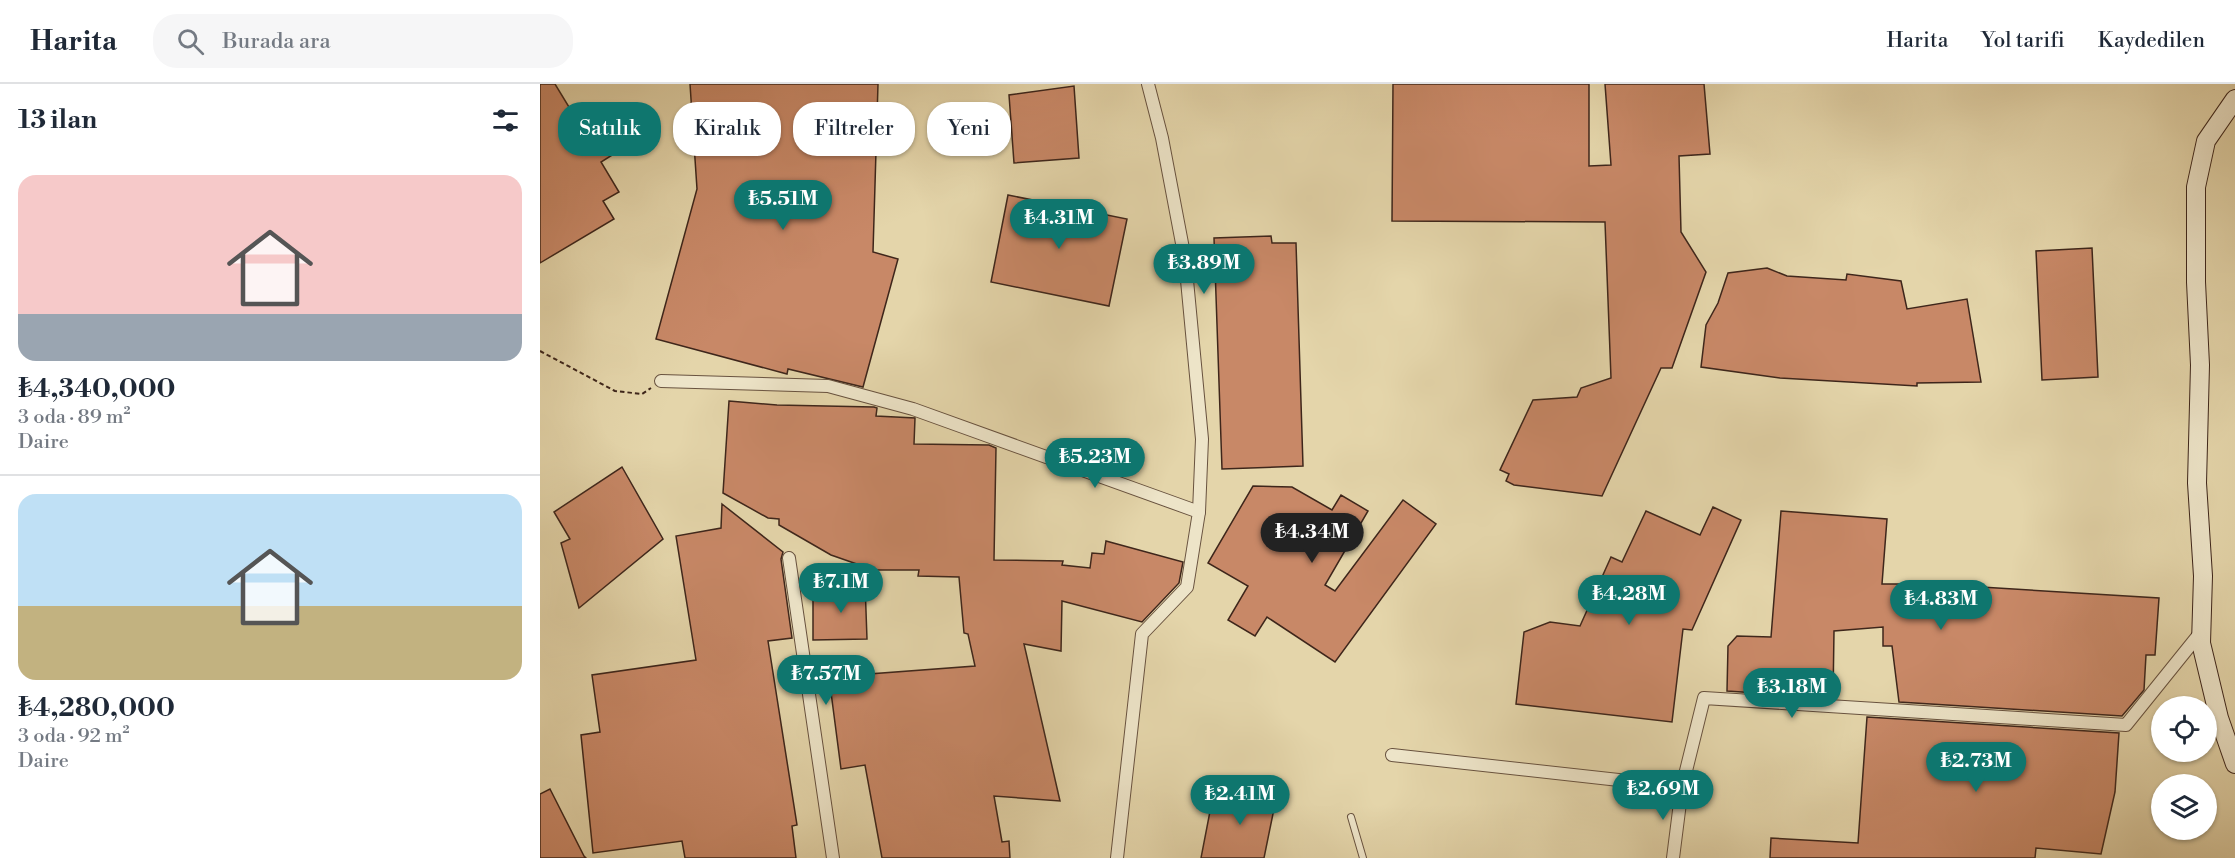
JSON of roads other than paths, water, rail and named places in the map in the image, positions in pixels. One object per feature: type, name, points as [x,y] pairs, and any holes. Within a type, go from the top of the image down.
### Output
[{"type":"street","points":[[1118,858],[1142,634],[1187,587],[1199,512],[1202,440],[1185,259],[1162,138],[1148,84]]},
{"type":"street","points":[[2235,99],[2206,141],[2196,187],[2196,282],[2200,365],[2197,483],[2203,576],[2201,644],[2219,718],[2235,764]]},
{"type":"street","points":[[661,381],[828,386],[913,409],[1199,512]]},
{"type":"street","points":[[789,558],[833,858]]},
{"type":"street","points":[[1673,858],[1682,787],[1704,698],[2126,725],[2201,631]]},
{"type":"street","points":[[1392,755],[1682,787]]},
{"type":"lane","points":[[1351,817],[1363,858]]}]
